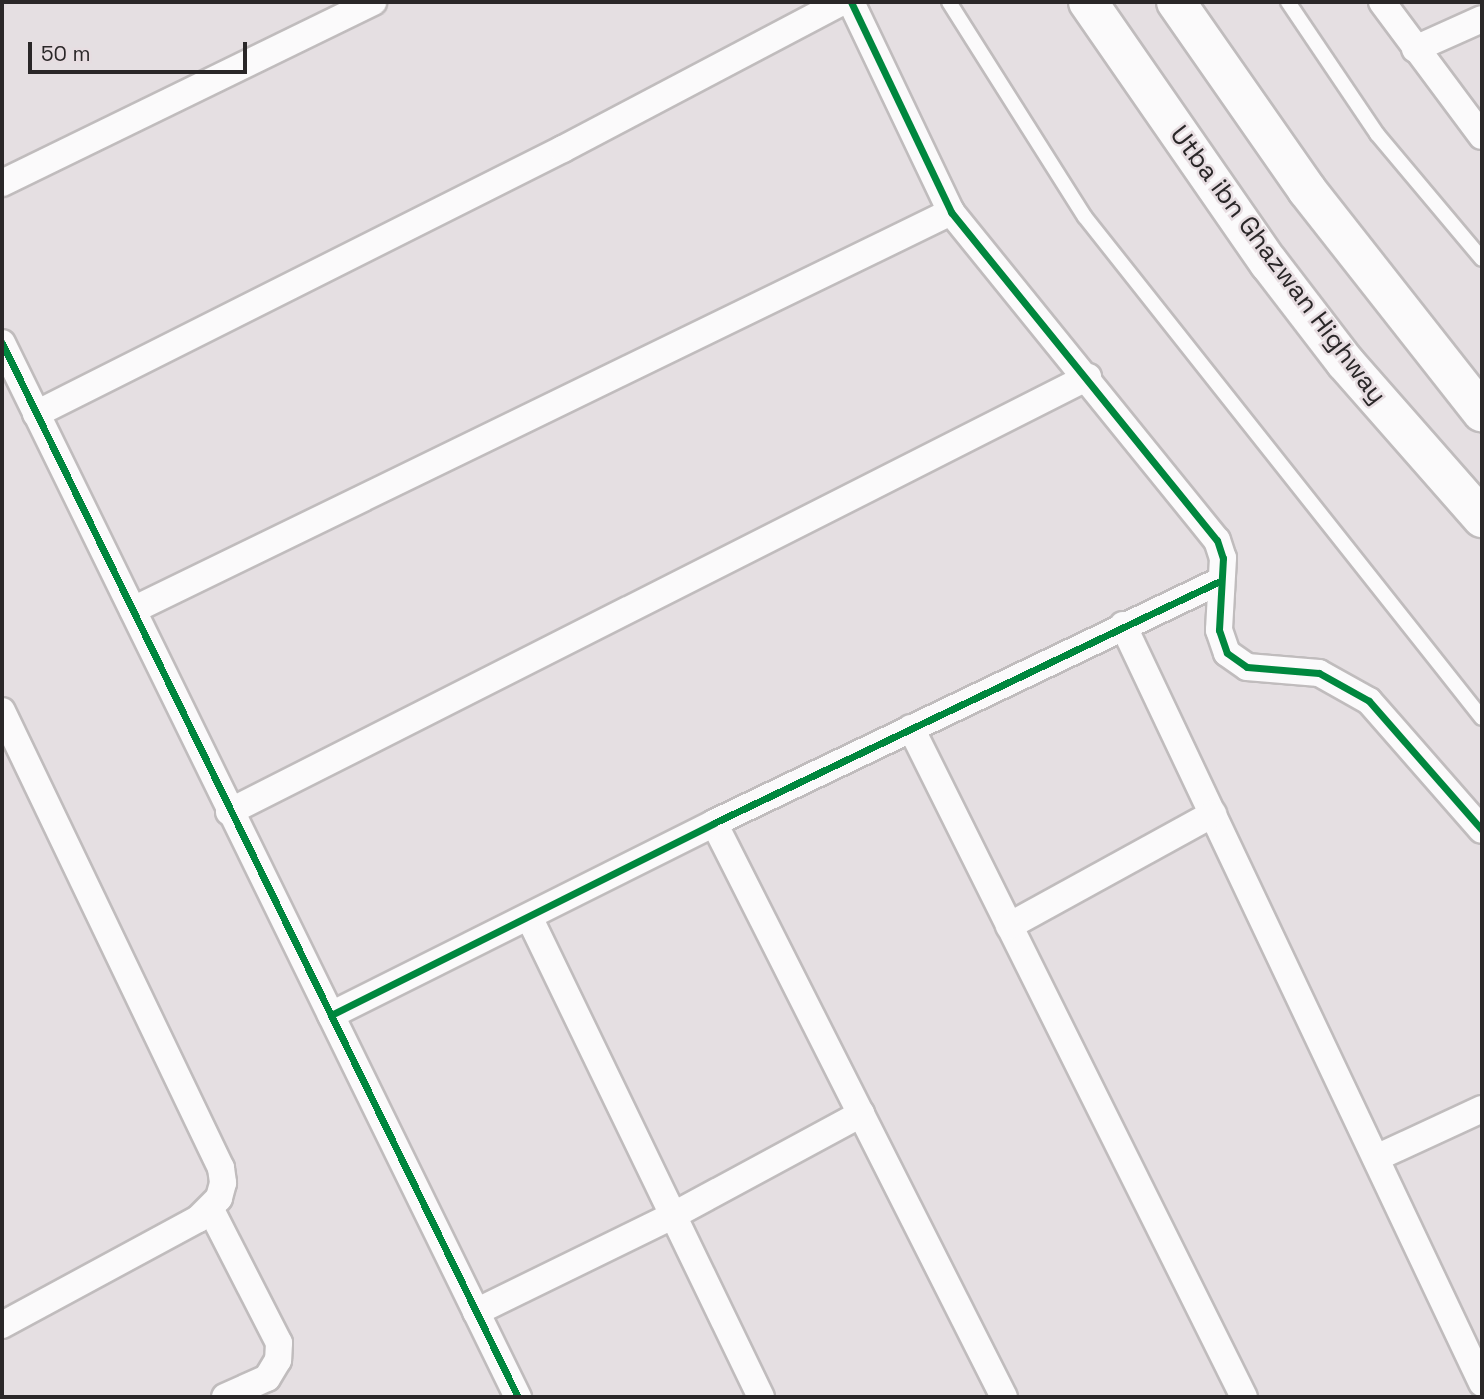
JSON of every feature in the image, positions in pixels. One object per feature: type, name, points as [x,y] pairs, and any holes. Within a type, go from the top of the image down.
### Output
[{"type":"highway","name":"Utba ibn Ghazwan Highway","points":[[1088,2],[1277,274],[1345,362],[1482,517]]},
{"type":"highway","points":[[1176,2],[1307,190],[1482,412]]},
{"type":"street","points":[[2,183],[373,2]]},
{"type":"street","points":[[36,414],[551,155],[842,2]]},
{"type":"street","points":[[851,2],[951,212],[1088,377],[1217,540],[1223,558],[1219,582],[1219,630],[1227,653],[1247,667],[1319,673],[1369,701],[1482,830]]},
{"type":"street","points":[[1382,2],[1482,136]]},
{"type":"street","points":[[1415,49],[1482,19]]},
{"type":"street","points":[[133,610],[951,212]]},
{"type":"street","points":[[2,343],[229,812],[518,1397]]},
{"type":"street","points":[[229,812],[1088,377]]},
{"type":"street","points":[[331,1015],[530,919],[714,823],[1123,625],[1219,582]]},
{"type":"street","points":[[1123,625],[1482,1383]]},
{"type":"street","points":[[2,710],[221,1168],[223,1183],[211,1210],[2,1325]]},
{"type":"street","points":[[911,728],[1244,1397]]},
{"type":"street","points":[[1009,926],[1213,814]]},
{"type":"street","points":[[714,823],[1004,1397]]},
{"type":"street","points":[[530,919],[761,1397]]},
{"type":"street","points":[[1377,1158],[1482,1109]]},
{"type":"street","points":[[476,1312],[674,1215],[861,1114]]},
{"type":"street","points":[[211,1210],[279,1343],[278,1360],[267,1378],[225,1397]]},
{"type":"lane","points":[[949,2],[1085,217],[1482,718]]},
{"type":"lane","points":[[1288,2],[1377,134],[1482,259]]},
{"type":"cycle path","points":[[851,2],[951,212],[1217,540],[1223,558],[1219,630],[1227,653],[1247,667],[1319,673],[1369,701],[1482,830]]},
{"type":"cycle path","points":[[2,343],[518,1397]]},
{"type":"cycle path","points":[[331,1015],[714,823],[1218,582]]}]
